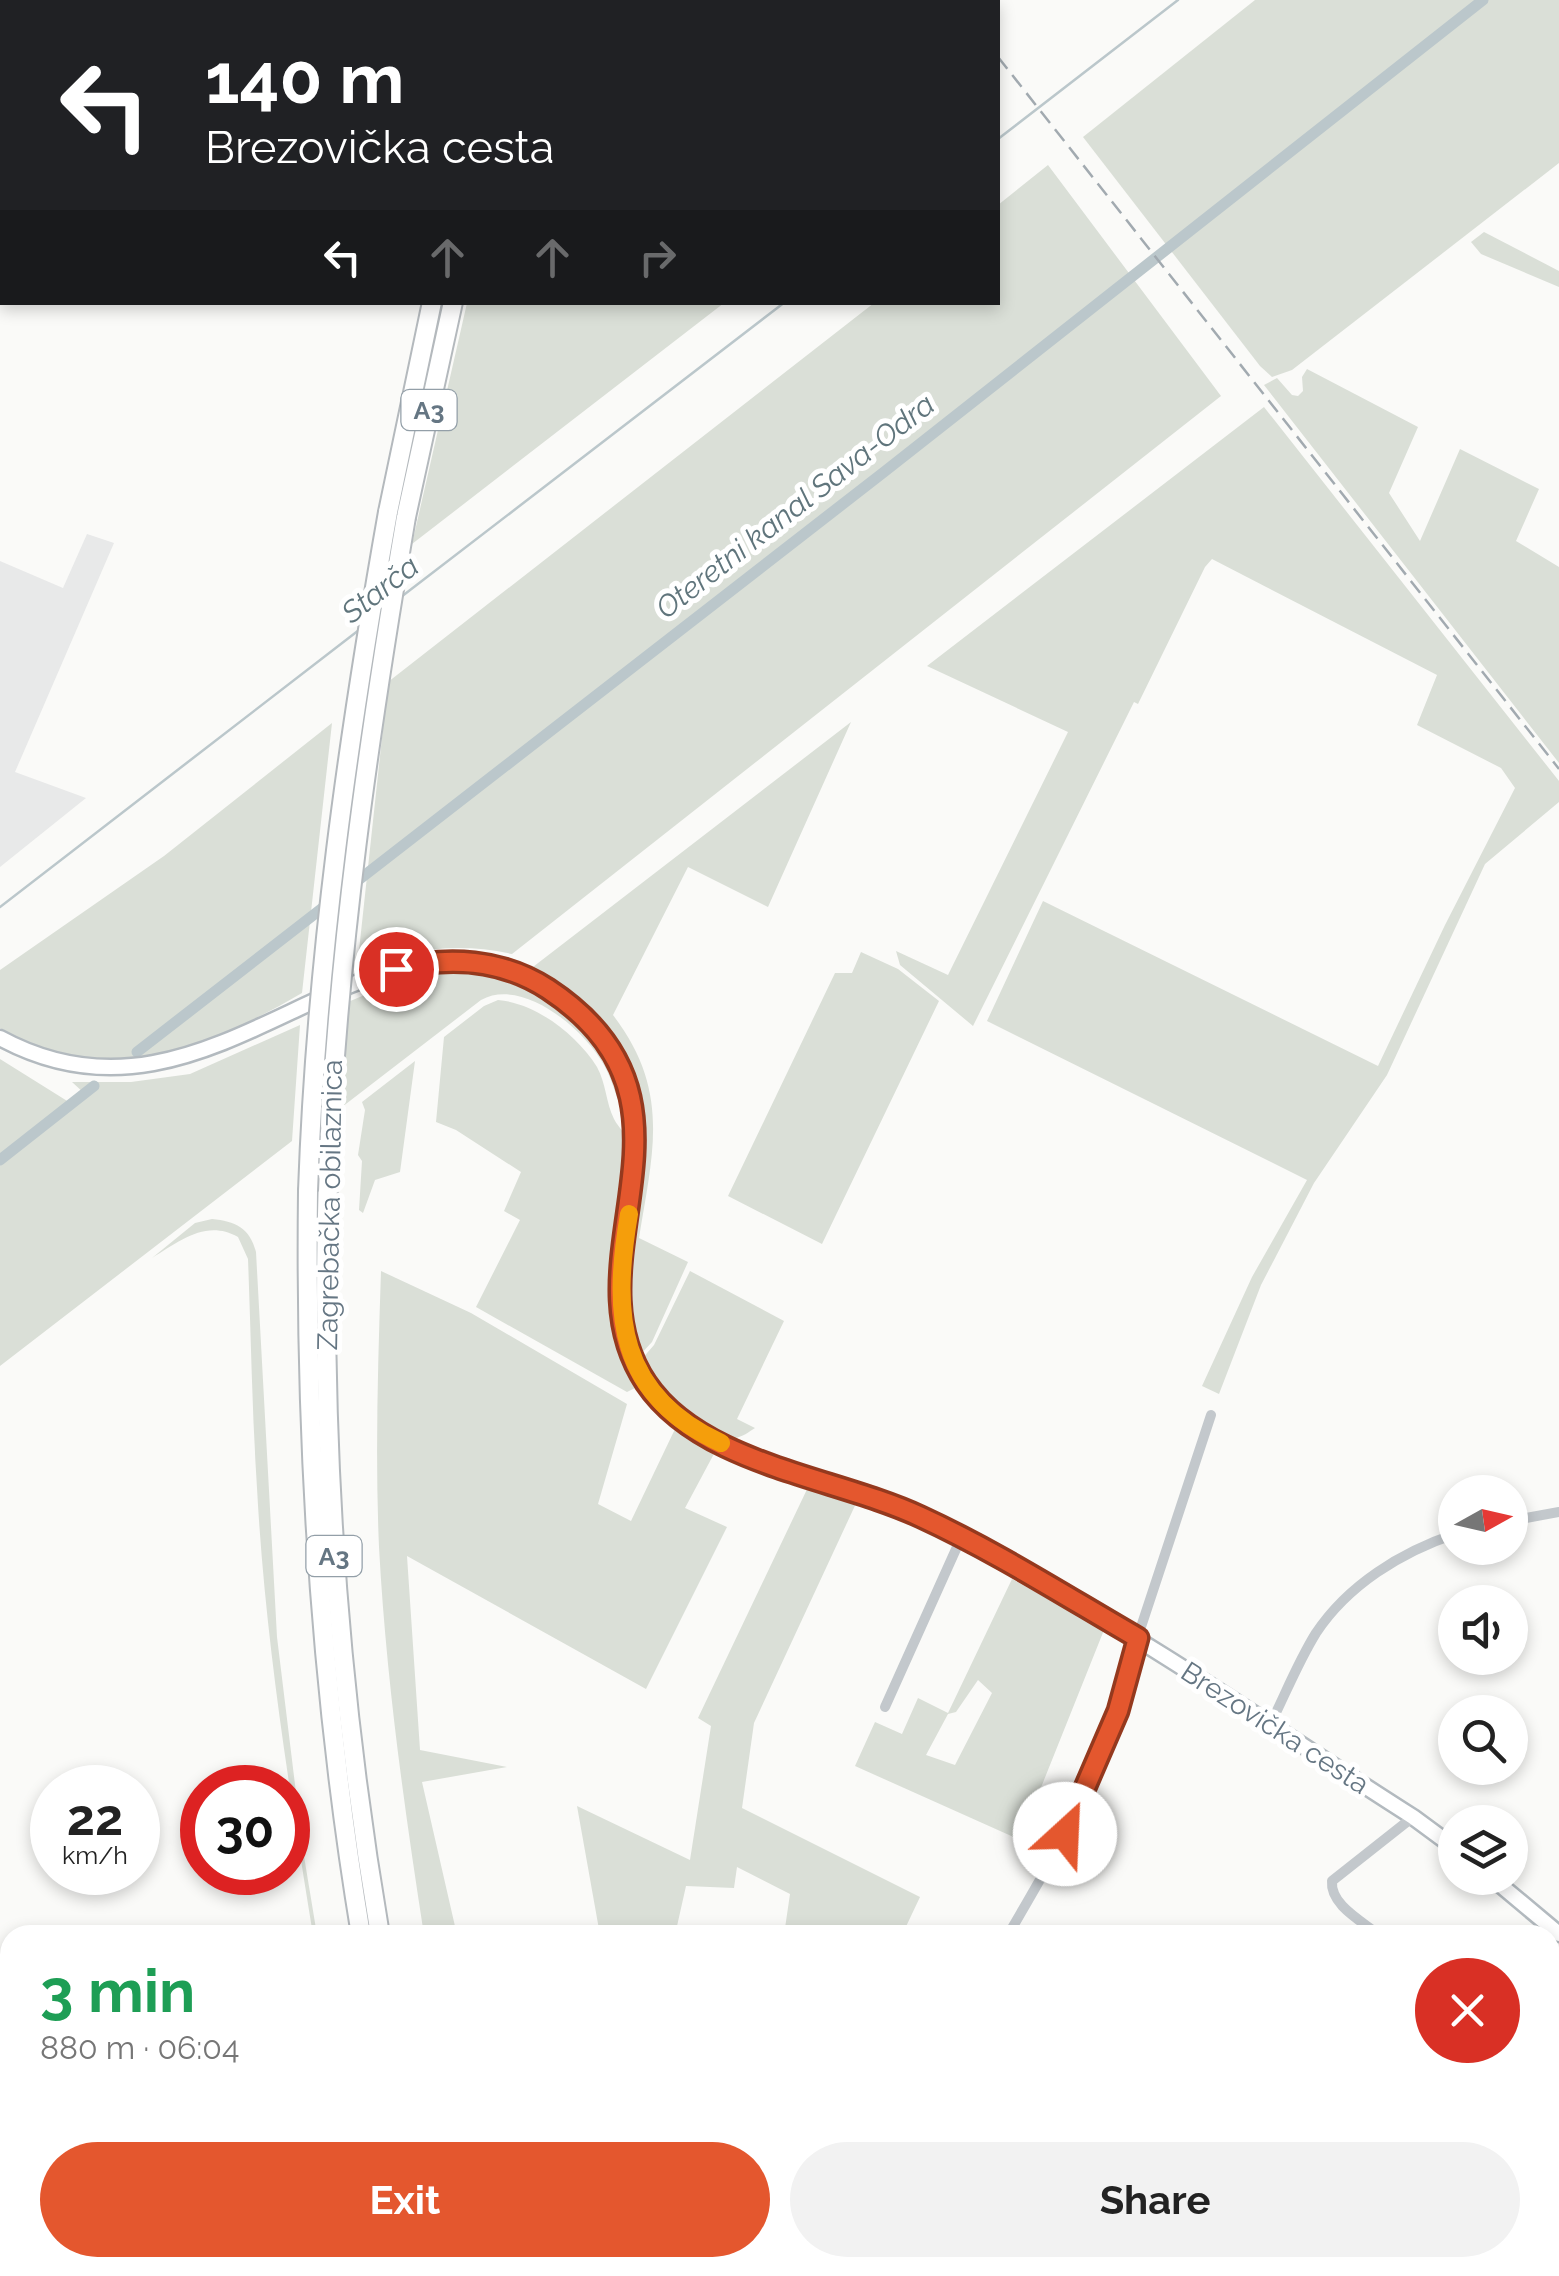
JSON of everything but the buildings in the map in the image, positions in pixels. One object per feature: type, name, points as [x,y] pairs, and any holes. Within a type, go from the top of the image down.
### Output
[{"type":"highway","name":"Zagrebačka obilaznica","points":[[379,1925],[349,1717],[334,1570],[327,1384],[328,1175],[338,1002],[397,515],[432,305]]},
{"type":"highway","name":"Zagrebačka obilaznica","points":[[360,1925],[333,1739],[317,1570],[308,1387],[308,1191],[314,1040],[354,705],[397,515],[451,305]]},
{"type":"main road","name":"Brezovička cesta","points":[[0,1038],[38,1056],[74,1065],[142,1066],[209,1050],[376,975],[409,966],[458,961],[495,966],[527,977],[557,995],[594,1030],[614,1059],[629,1096],[636,1163],[622,1258],[620,1304],[626,1340],[648,1385],[680,1418],[710,1438],[895,1506],[961,1538],[1138,1638],[1438,1835]]},
{"type":"main road","points":[[1512,1895],[1548,1925]]},
{"type":"street","points":[[1013,1925],[1084,1795],[1118,1711],[1211,1415]]},
{"type":"street","points":[[1528,1518],[1559,1512]]},
{"type":"street","points":[[885,1707],[961,1538]]},
{"type":"street","points":[[1270,1725],[1315,1636],[1334,1609],[1394,1560],[1438,1540]]},
{"type":"street","points":[[1367,1925],[1339,1902],[1332,1881],[1413,1816]]},
{"type":"shaded area","points":[[1255,0],[1559,0],[1559,163],[1292,370],[1272,377],[1083,137]]},
{"type":"shaded area","points":[[1048,165],[1221,396],[512,954],[452,948],[396,957],[357,969],[388,682],[871,305],[1000,305],[1000,203]]},
{"type":"shaded area","points":[[1484,232],[1559,271],[1559,287],[1481,254],[1471,242]]},
{"type":"shaded area","points":[[466,305],[721,305],[412,544]]},
{"type":"shaded area","points":[[1307,369],[1418,427],[1389,493],[1420,541],[1460,449],[1539,489],[1516,541],[1559,567],[1559,763],[1264,385],[1277,378],[1292,395],[1298,396],[1303,391],[1302,377]]},
{"type":"shaded area","points":[[1264,407],[1559,781],[1559,802],[1485,864],[1387,1075],[1314,1183],[1261,1285],[1219,1394],[1202,1386],[1252,1277],[1307,1180],[987,1021],[1043,901],[1378,1066],[1515,788],[1501,768],[1417,725],[1437,675],[1212,559],[1138,704],[1134,702],[973,1026],[900,965],[896,951],[948,975],[1068,732],[927,666]]},
{"type":"shaded area","points":[[87,534],[114,543],[15,772],[86,798],[0,867],[0,561],[63,588]]},
{"type":"shaded area","points":[[851,722],[768,907],[688,867],[613,1015],[644,1070],[650,1096],[652,1150],[639,1238],[688,1262],[652,1342],[639,1356],[632,1332],[628,1287],[643,1139],[631,1080],[618,1054],[581,1008],[529,970]]},
{"type":"shaded area","points":[[332,723],[302,993],[229,1031],[154,1055],[78,1057],[39,1047],[0,1028],[0,970],[164,856]]},
{"type":"shaded area","points":[[861,952],[898,969],[939,1001],[822,1244],[728,1196],[835,973],[852,973]]},
{"type":"shaded area","points":[[460,968],[518,983],[569,1014],[607,1059],[619,1086],[625,1116],[604,1065],[582,1036],[551,1010],[515,995],[481,1000],[342,1107],[348,1002],[424,970]]},
{"type":"shaded area","points":[[498,1000],[541,1014],[589,1055],[602,1080],[611,1113],[627,1141],[629,1165],[614,1266],[613,1307],[621,1348],[635,1388],[627,1392],[476,1307],[520,1220],[504,1211],[521,1172],[456,1130],[436,1122],[444,1037]]},
{"type":"shaded area","points":[[300,1025],[292,1141],[0,1366],[0,1059],[72,1104],[85,1094],[72,1082],[131,1082],[190,1074]]},
{"type":"shaded area","points":[[415,1061],[400,1172],[375,1180],[363,1213],[359,1210],[362,1161],[358,1155],[365,1110],[362,1102]]},
{"type":"shaded area","points":[[212,1219],[240,1227],[250,1237],[256,1252],[277,1637],[293,1765],[287,1765],[261,1544],[248,1259],[238,1237],[215,1230],[194,1234],[152,1258],[195,1223]]},
{"type":"shaded area","points":[[381,1271],[471,1313],[627,1404],[598,1504],[631,1521],[675,1429],[716,1450],[685,1508],[727,1527],[646,1689],[407,1556],[420,1750],[507,1767],[422,1782],[455,1925],[423,1925],[382,1596],[377,1409]]},
{"type":"shaded area","points":[[690,1271],[784,1321],[737,1419],[755,1428],[738,1437],[722,1437],[694,1423],[668,1398],[641,1360],[654,1345]]},
{"type":"shaded area","points":[[810,1483],[859,1497],[754,1723],[742,1808],[920,1897],[907,1925],[785,1925],[790,1894],[737,1867],[734,1888],[686,1886],[677,1925],[598,1925],[577,1806],[690,1860],[711,1726],[698,1718]]},
{"type":"shaded area","points":[[1012,1579],[1104,1630],[1020,1840],[855,1766],[875,1722],[902,1734],[918,1698],[948,1713]],"holes":[[[978,1680],[992,1693],[955,1765],[926,1755],[948,1714],[956,1712]]]},
{"type":"shaded area","points":[[310,1892],[315,1925],[311,1925],[307,1895]]},
{"type":"waterway","name":"Starča","points":[[1000,137],[1178,0]]},
{"type":"waterway","name":"Oteretni kanal Sava-Odra","points":[[137,1052],[884,472],[1483,0]]},
{"type":"waterway","name":"Starča","points":[[401,597],[781,305]]},
{"type":"waterway","name":"Starča","points":[[0,907],[359,630]]},
{"type":"waterway","name":"Oteretni kanal Sava-Odra","points":[[0,1160],[94,1086]]},
{"type":"railway","points":[[1000,60],[1559,769]]},
{"type":"slow traffic","points":[[629,1214],[620,1304],[632,1357],[661,1401],[687,1424],[721,1443]]},
{"type":"route","points":[[396,969],[458,961],[495,966],[527,977],[574,1008],[614,1059],[629,1096],[636,1140],[634,1185],[622,1258],[622,1321],[632,1357],[661,1401],[710,1438],[922,1517],[1138,1638],[1118,1711],[1065,1834]]}]
